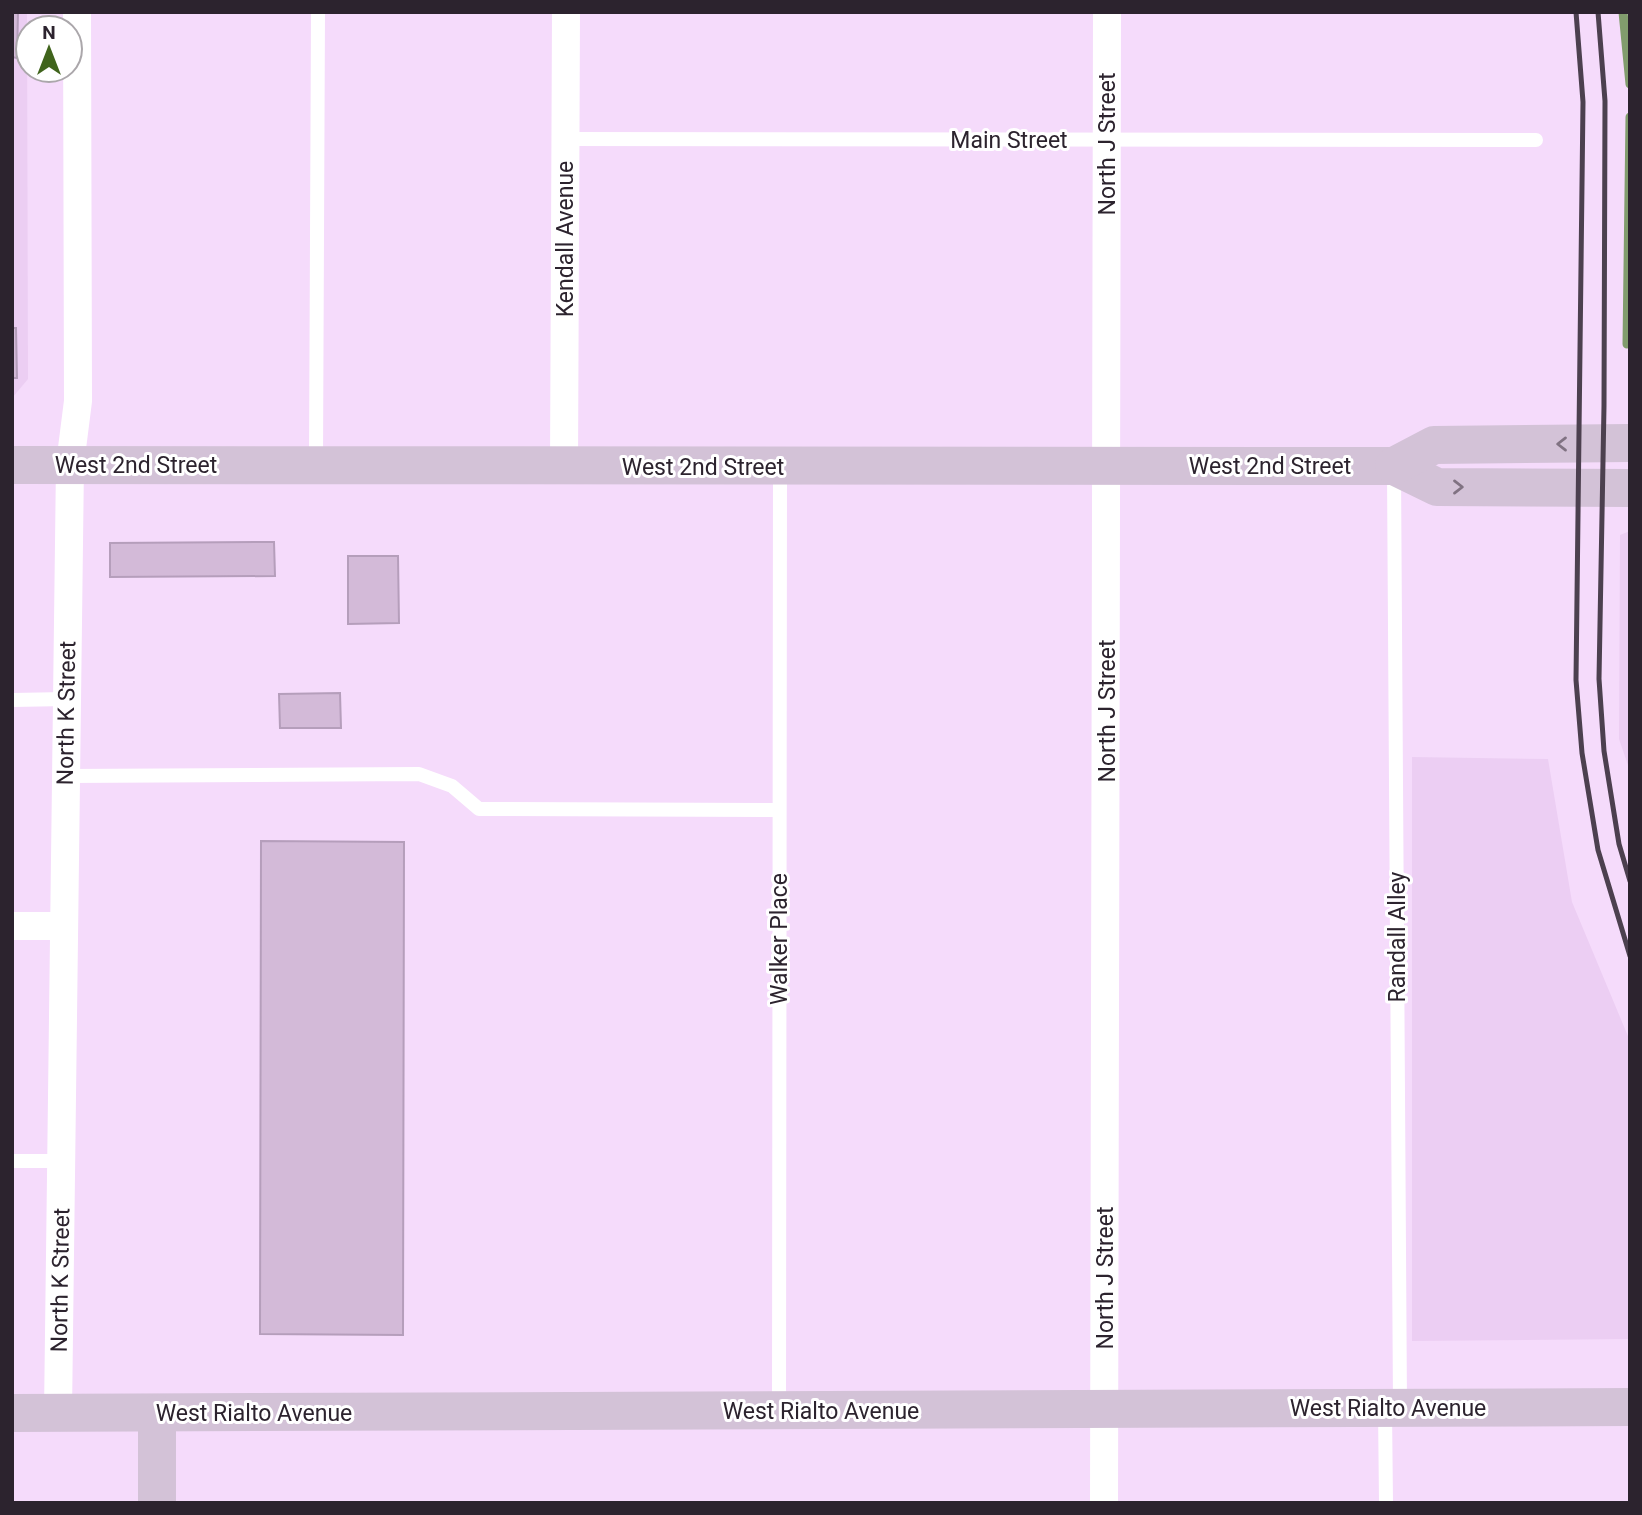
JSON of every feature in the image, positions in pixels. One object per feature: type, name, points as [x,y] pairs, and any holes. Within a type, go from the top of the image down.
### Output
[{"type":"main road","name":"West 2nd Street","points":[[1394,466],[1434,445],[1630,443]]},
{"type":"main road","name":"West 2nd Street","points":[[12,465],[1394,466],[1437,487],[1630,488]]},
{"type":"main road","name":"West Rialto Avenue","points":[[12,1413],[1630,1407]]},
{"type":"main road","points":[[157,1414],[157,1503]]},
{"type":"street","name":"North K Street","points":[[58,1413],[70,464],[78,401],[77,12]]},
{"type":"street","name":"Kendall Avenue","points":[[564,466],[566,12]]},
{"type":"street","name":"North J Street","points":[[1104,1503],[1107,12]]},
{"type":"street","points":[[12,926],[64,926]]},
{"type":"lane","points":[[316,465],[318,12]]},
{"type":"lane","name":"Main Street","points":[[565,139],[1536,141]]},
{"type":"lane","name":"Randall Alley","points":[[1386,1503],[1393,1408],[1394,466]]},
{"type":"lane","name":"Walker Place","points":[[779,1411],[780,467]]},
{"type":"lane","points":[[12,700],[67,699]]},
{"type":"lane","points":[[66,776],[419,774],[452,786],[479,809],[779,810]]},
{"type":"lane","points":[[12,1161],[61,1161]]},
{"type":"shaded area","points":[[12,12],[27,12],[14,14],[14,84],[27,84],[28,379],[12,398]]},
{"type":"shaded area","points":[[1630,531],[1630,771],[1619,739],[1620,535]]},
{"type":"shaded area","points":[[1412,757],[1548,759],[1572,902],[1630,1041],[1630,1339],[1412,1341]]},
{"type":"building","points":[[12,12],[18,12],[14,14],[12,57]]},
{"type":"building","points":[[12,328],[16,328],[17,378],[12,378]]},
{"type":"building","points":[[274,542],[275,576],[110,577],[110,543]]},
{"type":"building","points":[[348,556],[398,556],[399,623],[348,624]]},
{"type":"building","points":[[340,693],[341,728],[280,728],[279,694]]},
{"type":"building","points":[[261,841],[404,842],[403,1335],[260,1334]]},
{"type":"waterway","points":[[1623,12],[1630,84]]},
{"type":"waterway","points":[[1627,344],[1630,117]]},
{"type":"railway","points":[[1576,12],[1583,102],[1576,680],[1582,753],[1598,850],[1630,956]]},
{"type":"railway","points":[[1598,12],[1605,101],[1604,406],[1599,679],[1604,751],[1619,844],[1630,881]]}]
